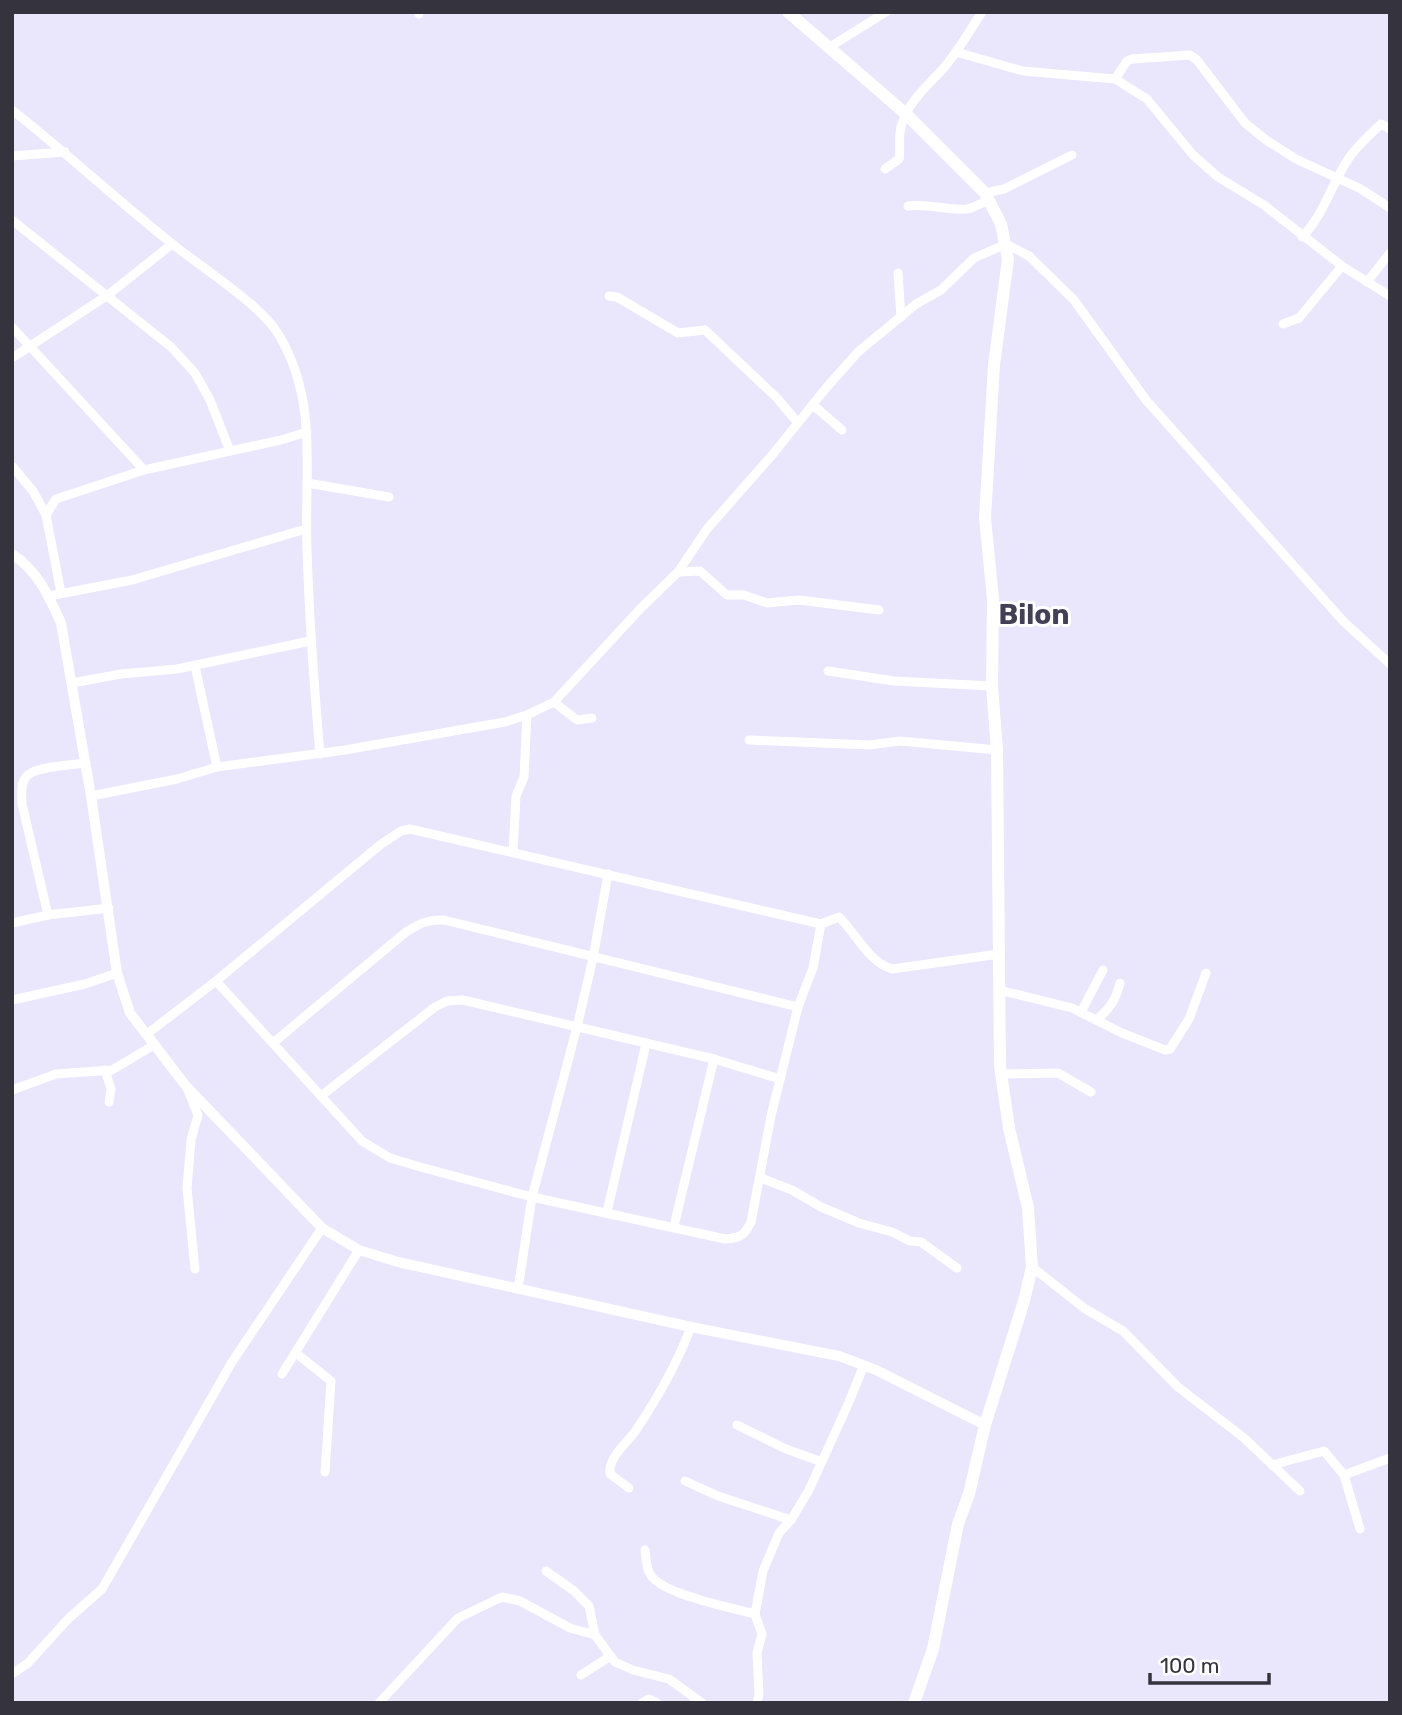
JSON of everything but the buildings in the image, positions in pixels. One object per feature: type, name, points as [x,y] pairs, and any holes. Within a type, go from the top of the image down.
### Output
[{"type":"main road","points":[[788,12],[906,114],[987,198],[1002,224],[1006,244],[1007,270],[994,365],[985,518],[993,599],[992,686],[998,750],[1001,1073],[1009,1128],[1028,1208],[1032,1267],[985,1426],[969,1494],[958,1524],[933,1649],[914,1703]]},
{"type":"street","points":[[828,48],[886,12]]},
{"type":"street","points":[[885,169],[899,159],[901,127],[906,114],[927,83],[956,52],[982,12]]},
{"type":"street","points":[[956,52],[1023,71],[1115,79],[1147,99],[1193,155],[1217,177],[1264,205],[1342,266],[1390,296]]},
{"type":"street","points":[[1115,79],[1127,61],[1132,59],[1191,55],[1245,123],[1266,140],[1296,159],[1361,189],[1390,208]]},
{"type":"street","points":[[12,110],[172,244],[262,314],[279,334],[304,398],[307,432],[306,529],[310,642],[320,754]]},
{"type":"street","points":[[1302,237],[1322,211],[1349,158],[1381,124],[1390,129]]},
{"type":"street","points":[[12,156],[65,152]]},
{"type":"street","points":[[908,206],[923,204],[968,209],[1072,155]]},
{"type":"street","points":[[12,220],[171,347],[195,373],[210,400],[230,451]]},
{"type":"street","points":[[12,358],[108,295],[172,244]]},
{"type":"street","points":[[92,796],[177,779],[217,767],[451,733],[505,722],[554,702],[678,572],[707,529],[742,491],[850,359],[916,304],[941,290],[974,258],[1006,244],[1029,256],[1074,300],[1163,420],[1344,622],[1390,664]]},
{"type":"street","points":[[1367,282],[1390,253]]},
{"type":"street","points":[[1283,324],[1298,318],[1342,266]]},
{"type":"street","points":[[898,273],[901,317]]},
{"type":"street","points":[[609,296],[617,297],[678,332],[705,330],[778,398],[798,423]]},
{"type":"street","points":[[12,327],[144,470]]},
{"type":"street","points":[[813,405],[842,430]]},
{"type":"street","points":[[36,496],[56,499],[144,470],[307,432]]},
{"type":"street","points":[[12,466],[36,496],[46,515],[61,593]]},
{"type":"street","points":[[307,483],[389,497]]},
{"type":"street","points":[[46,515],[56,499]]},
{"type":"street","points":[[49,596],[132,580],[306,529]]},
{"type":"street","points":[[12,554],[26,564],[49,596],[61,623],[92,796],[117,972],[130,1013],[186,1086],[322,1228],[359,1250],[398,1262],[691,1327],[839,1356],[876,1370],[985,1426]]},
{"type":"street","points":[[678,572],[700,571],[727,595],[744,595],[767,603],[799,600],[879,610]]},
{"type":"street","points":[[72,682],[195,666],[310,642]]},
{"type":"street","points":[[195,666],[217,767]]},
{"type":"street","points":[[828,671],[894,681],[992,686]]},
{"type":"street","points":[[554,702],[576,720],[592,718]]},
{"type":"street","points":[[513,852],[516,796],[524,777],[527,715]]},
{"type":"street","points":[[749,740],[869,744],[900,741],[998,750]]},
{"type":"street","points":[[48,915],[22,804],[22,786],[33,771],[86,763]]},
{"type":"street","points":[[147,1034],[216,981],[380,845],[401,831],[410,829],[821,924],[839,917],[867,951],[892,969],[999,954]]},
{"type":"street","points":[[519,1289],[532,1197],[577,1027],[608,874]]},
{"type":"street","points":[[12,923],[48,915],[109,908]]},
{"type":"street","points":[[273,1043],[406,932],[422,922],[432,920],[443,920],[798,1007]]},
{"type":"street","points":[[216,981],[362,1141],[390,1158],[532,1197],[725,1238],[740,1238],[746,1233],[751,1222],[771,1116],[798,1007],[813,968],[821,924]]},
{"type":"street","points":[[1081,1012],[1103,970]]},
{"type":"street","points":[[12,1000],[85,984],[117,972]]},
{"type":"street","points":[[999,990],[1049,1001],[1081,1012],[1164,1050],[1170,1049],[1189,1019],[1206,973]]},
{"type":"street","points":[[1097,1019],[1109,1010],[1118,994],[1120,983]]},
{"type":"street","points":[[321,1096],[415,1022],[447,1002],[463,1000],[714,1059],[780,1079]]},
{"type":"street","points":[[607,1212],[646,1044]]},
{"type":"street","points":[[12,1090],[56,1074],[112,1070],[154,1045]]},
{"type":"street","points":[[674,1226],[714,1059]]},
{"type":"street","points":[[105,1070],[111,1088],[109,1102]]},
{"type":"street","points":[[1001,1073],[1058,1073],[1091,1092]]},
{"type":"street","points":[[186,1086],[198,1115],[191,1140],[187,1188],[195,1269]]},
{"type":"street","points":[[761,1178],[859,1223],[892,1232],[910,1241],[921,1242],[957,1268]]},
{"type":"street","points":[[12,1674],[28,1663],[108,1581],[149,1504],[232,1362],[322,1228]]},
{"type":"street","points":[[282,1374],[359,1250]]},
{"type":"street","points":[[1032,1267],[1084,1308],[1123,1331],[1178,1387],[1244,1438],[1300,1491]]},
{"type":"street","points":[[629,1488],[610,1474],[612,1461],[635,1431],[674,1370],[691,1327]]},
{"type":"street","points":[[296,1353],[331,1381],[325,1472]]},
{"type":"street","points":[[757,1703],[757,1653],[762,1634],[755,1614],[763,1571],[779,1532],[791,1520],[809,1490],[863,1365]]},
{"type":"street","points":[[737,1425],[786,1449],[822,1462]]},
{"type":"street","points":[[1272,1465],[1324,1451],[1344,1475],[1360,1529]]},
{"type":"street","points":[[1344,1475],[1390,1458]]},
{"type":"street","points":[[685,1481],[718,1496],[791,1520]]},
{"type":"street","points":[[645,1550],[649,1572],[660,1584],[673,1591],[755,1614]]},
{"type":"street","points":[[546,1571],[574,1591],[589,1606],[595,1635],[615,1662],[633,1670],[669,1679],[702,1703]]},
{"type":"street","points":[[379,1703],[458,1618],[502,1597],[520,1601],[570,1628],[595,1635]]},
{"type":"street","points":[[581,1675],[608,1655]]},
{"type":"street","points":[[642,1703],[649,1699],[657,1703]]},
{"type":"district","name":"Bilon","points":[[1034,614]]}]
